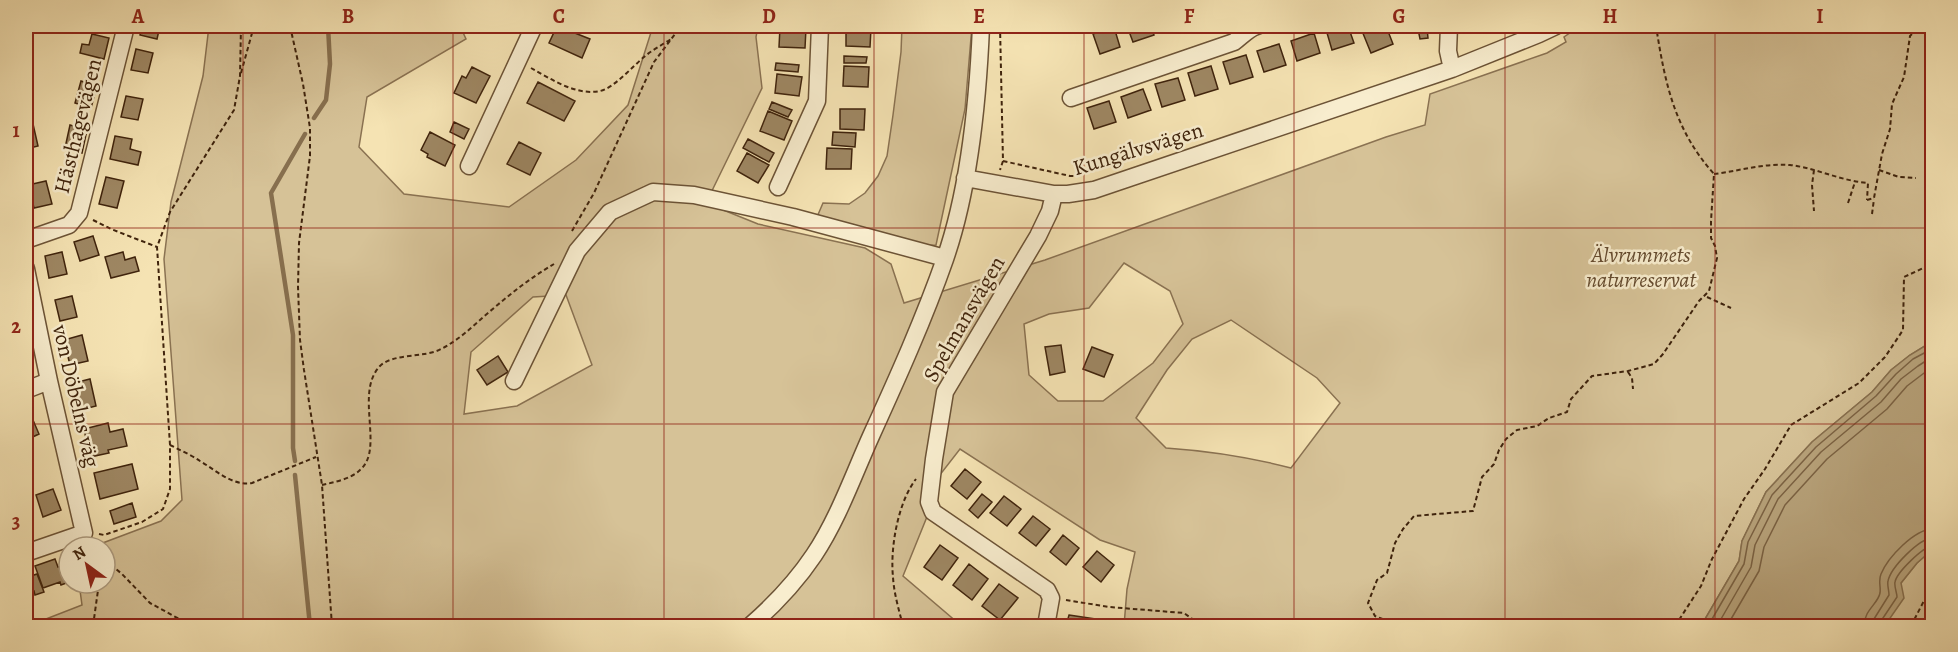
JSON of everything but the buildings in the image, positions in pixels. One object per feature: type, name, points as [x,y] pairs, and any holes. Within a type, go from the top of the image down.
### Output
[{"type":"street","name":"Hästhagevägen","points":[[26,240],[69,225],[79,213],[126,26]]},
{"type":"street","points":[[470,166],[534,26]]},
{"type":"street","points":[[778,187],[817,101],[820,26]]},
{"type":"street","points":[[750,627],[778,602],[814,556],[833,521],[891,393],[945,258],[965,178],[976,96],[981,26]]},
{"type":"street","points":[[1071,98],[1234,42],[1254,26]]},
{"type":"street","points":[[1449,26],[1448,51],[1452,69]]},
{"type":"street","name":"Kungälvsvägen","points":[[965,178],[1054,194],[1094,190],[1452,69],[1556,26]]},
{"type":"street","points":[[514,381],[577,251],[610,212],[653,192],[693,195],[793,217],[945,258]]},
{"type":"street","name":"Spelmansvägen","points":[[1051,598],[1047,590],[933,512],[929,502],[933,459],[945,392],[1038,236],[1050,211],[1054,194]]},
{"type":"street","name":"von Döbelns väg","points":[[26,269],[84,533]]},
{"type":"street","points":[[26,390],[49,381]]},
{"type":"street","points":[[26,553],[84,533]]},
{"type":"street","points":[[1046,627],[1051,598]]},
{"type":"path","points":[[240,76],[241,26]]},
{"type":"path","points":[[84,533],[104,535],[142,522],[163,509],[170,489],[170,446],[157,247],[170,212],[234,110],[240,76],[255,26]]},
{"type":"path","points":[[290,26],[310,128],[310,156],[299,243],[298,287],[303,370],[322,486],[332,627]]},
{"type":"path","points":[[570,234],[594,193],[654,62],[681,26]]},
{"type":"path","points":[[997,184],[1003,161],[1000,26]]},
{"type":"path","points":[[1394,627],[1395,624],[1375,616],[1368,603],[1377,580],[1387,573],[1395,543],[1414,516],[1473,511],[1482,477],[1494,464],[1506,439],[1517,430],[1537,426],[1549,418],[1567,412],[1571,399],[1592,376],[1628,371],[1654,364],[1699,301],[1709,291],[1717,258],[1711,238],[1714,174],[1698,155],[1677,118],[1663,75],[1656,26]]},
{"type":"path","points":[[1872,214],[1879,170],[1890,129],[1892,104],[1904,77],[1910,36],[1921,26],[1932,35]]},
{"type":"path","points":[[518,60],[560,84],[585,92],[602,91],[646,55],[673,38]]},
{"type":"path","points":[[1932,135],[1927,173],[1932,183]]},
{"type":"path","points":[[1714,174],[1767,165],[1790,165],[1868,183],[1867,200],[1874,198]]},
{"type":"path","points":[[1814,170],[1812,185],[1814,212]]},
{"type":"path","points":[[1879,170],[1899,177],[1916,178]]},
{"type":"path","points":[[1848,203],[1856,182]]},
{"type":"path","points":[[79,213],[111,230],[157,247]]},
{"type":"path","points":[[322,486],[361,470],[368,460],[370,450],[368,399],[372,380],[380,366],[387,361],[436,352],[453,343],[506,298],[577,251]]},
{"type":"path","points":[[550,267],[555,258]]},
{"type":"path","points":[[1675,627],[1701,586],[1712,559],[1744,499],[1791,425],[1859,383],[1885,357],[1903,330],[1904,277],[1932,264]]},
{"type":"path","points":[[1706,296],[1731,308]]},
{"type":"path","points":[[1628,371],[1632,378],[1633,389]]},
{"type":"path","points":[[170,446],[228,479],[244,484],[252,483],[317,456]]},
{"type":"path","points":[[903,627],[892,576],[894,544],[902,507],[917,476]]},
{"type":"path","points":[[117,570],[150,603],[192,627]]},
{"type":"path","points":[[1911,627],[1932,589]]},
{"type":"path","points":[[93,627],[97,595]]},
{"type":"path","points":[[1051,598],[1109,607],[1184,613],[1202,627]]},
{"type":"path","points":[[1351,627],[1368,622],[1374,627]]},
{"type":"green space","name":"Älvrummets naturreservat","points":[[209,26],[460,26],[466,39],[367,97],[359,147],[404,194],[509,207],[576,160],[628,105],[653,26],[758,26],[756,37],[762,88],[706,203],[758,224],[865,248],[891,264],[904,303],[1045,260],[1425,125],[1430,94],[1547,53],[1566,42],[1564,37],[1580,26],[1932,26],[1932,335],[1925,346],[1891,370],[1872,392],[1812,442],[1766,492],[1742,541],[1739,561],[1701,626],[1124,626],[1127,589],[1135,552],[1100,540],[960,449],[939,476],[935,497],[903,576],[958,623],[957,626],[28,626],[82,605],[81,595],[117,595],[117,538],[161,521],[182,500],[164,259],[171,202],[203,76]],"holes":[[[1124,263],[1170,291],[1183,324],[1153,363],[1103,401],[1058,401],[1029,375],[1024,324],[1049,314],[1089,308]],[[566,295],[592,365],[517,406],[464,414],[471,352],[533,297]],[[1231,320],[1317,378],[1340,403],[1291,468],[1229,455],[1166,448],[1136,418],[1167,370],[1192,339]]]},
{"type":"green space","points":[[902,26],[972,26],[965,109],[936,245],[923,246],[817,217],[823,203],[849,204],[865,193],[878,176],[887,156],[901,52]]},
{"type":"green space","points":[[1932,550],[1932,626],[1883,626],[1886,624],[1901,583],[1917,563]]},
{"type":"water","points":[[1932,335],[1932,550],[1917,563],[1901,583],[1904,598],[1886,624],[1883,626],[1701,626],[1739,561],[1742,541],[1766,492],[1812,442],[1872,392],[1891,370],[1925,346]]},
{"type":"waterway","points":[[314,118],[326,100],[330,64],[328,26]]},
{"type":"waterway","points":[[295,461],[293,335],[271,193],[305,134]]},
{"type":"waterway","points":[[295,475],[310,626]]}]
